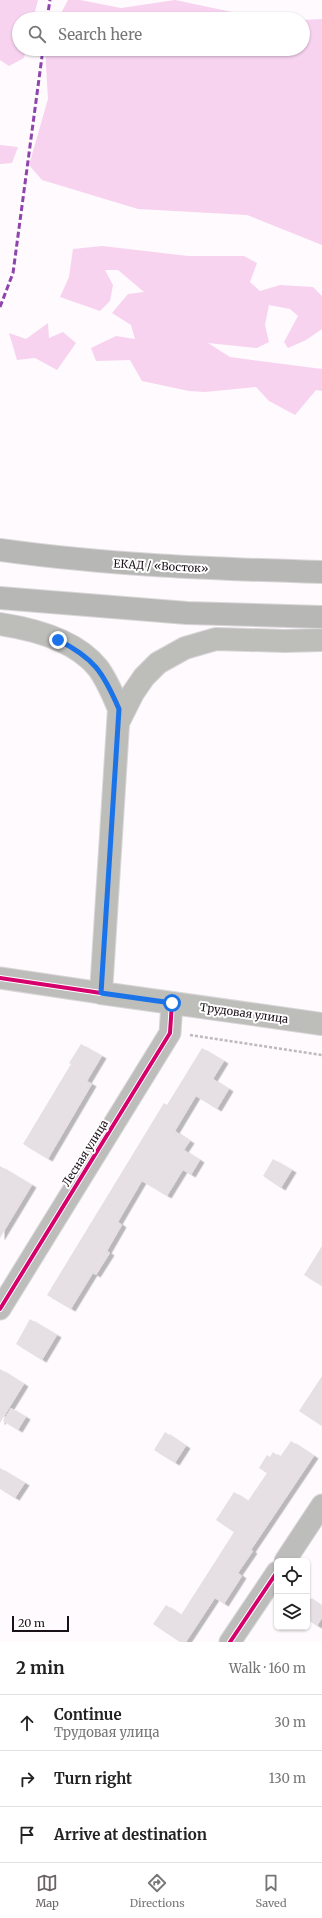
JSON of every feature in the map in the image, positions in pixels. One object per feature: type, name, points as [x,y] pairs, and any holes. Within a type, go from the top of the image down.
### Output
[{"type":"highway","name":"ЕКАД / «Восток»","points":[[0,550],[99,562],[238,570],[322,572]]},
{"type":"highway","points":[[0,598],[188,613],[322,617]]},
{"type":"main road","points":[[0,624],[13,626],[58,640],[87,657],[97,667],[119,709],[101,993]]},
{"type":"main road","points":[[119,721],[133,693],[144,677],[158,663],[185,648],[216,639],[285,641],[322,640]]},
{"type":"main road","name":"Трудовая улица","points":[[101,993],[322,1024]]},
{"type":"street","name":"Трудовая улица","points":[[0,978],[101,993]]},
{"type":"street","name":"Лесная улица","points":[[0,1309],[170,1033],[172,1003]]},
{"type":"street","points":[[286,1558],[322,1505]]},
{"type":"street","points":[[230,1642],[274,1576]]},
{"type":"path","points":[[170,1033],[322,1055]]},
{"type":"shaded area","points":[[0,0],[38,0],[35,12],[12,12],[12,56],[24,56],[24,58],[9,66],[0,60]]},
{"type":"shaded area","points":[[68,0],[80,0],[121,8],[175,0],[232,12],[62,12]]},
{"type":"shaded area","points":[[322,19],[322,245],[247,215],[138,209],[42,180],[29,165],[48,99],[45,56],[310,56],[310,20]]},
{"type":"shaded area","points":[[0,145],[18,147],[12,163],[0,164]]},
{"type":"shaded area","points":[[102,246],[188,256],[244,256],[257,263],[250,282],[260,291],[280,285],[313,287],[322,296],[322,329],[306,340],[288,348],[284,342],[298,316],[290,309],[269,305],[265,325],[269,342],[257,348],[208,343],[230,357],[322,369],[322,391],[316,390],[295,415],[269,401],[256,387],[205,392],[189,391],[142,381],[130,360],[96,361],[91,348],[116,336],[135,339],[131,325],[112,313],[128,294],[144,292],[118,270],[105,270],[113,285],[110,301],[100,311],[60,297],[69,277],[73,249]]},
{"type":"shaded area","points":[[48,323],[49,338],[63,332],[76,343],[57,370],[35,358],[17,360],[9,333],[26,339]]},
{"type":"building","points":[[81,1044],[102,1056],[87,1081],[92,1084],[48,1159],[23,1144],[71,1064],[69,1063]]},
{"type":"building","points":[[202,1048],[224,1061],[213,1079],[229,1089],[217,1109],[196,1096],[175,1131],[190,1141],[184,1150],[200,1160],[191,1175],[183,1170],[167,1196],[142,1181],[118,1222],[122,1225],[107,1251],[110,1253],[96,1275],[93,1273],[71,1309],[47,1295],[164,1103],[167,1105]]},
{"type":"building","points":[[273,1159],[292,1170],[281,1188],[263,1176]]},
{"type":"building","points":[[0,1166],[32,1185],[0,1238]]},
{"type":"building","points":[[322,1246],[322,1286],[304,1275]]},
{"type":"building","points":[[30,1319],[57,1335],[42,1360],[16,1344]]},
{"type":"building","points":[[0,1369],[24,1384],[0,1423]]},
{"type":"building","points":[[322,1376],[322,1426],[299,1411]]},
{"type":"building","points":[[11,1408],[26,1417],[18,1430],[3,1421]]},
{"type":"building","points":[[165,1432],[186,1446],[175,1463],[154,1450]]},
{"type":"building","points":[[291,1441],[314,1456],[251,1550],[253,1551],[238,1573],[242,1576],[224,1604],[215,1598],[186,1642],[180,1642],[153,1624],[166,1605],[181,1615],[234,1532],[216,1520],[234,1492],[248,1501],[267,1473],[259,1468],[267,1455],[270,1457],[273,1452],[280,1457]]},
{"type":"building","points":[[0,1468],[25,1483],[15,1498],[0,1489]]},
{"type":"building","points":[[310,1598],[322,1606],[322,1618],[317,1626],[310,1621]]},
{"type":"marked path","points":[[48,12],[50,0]]},
{"type":"marked path","points":[[0,307],[13,273],[42,56]]},
{"type":"cycle path","points":[[0,978],[101,993]]},
{"type":"cycle path","points":[[0,1309],[170,1033],[172,1003]]},
{"type":"cycle path","points":[[230,1642],[274,1576]]},
{"type":"route","points":[[58,640],[87,657],[97,667],[104,677],[119,709],[101,993],[172,1003]]}]
